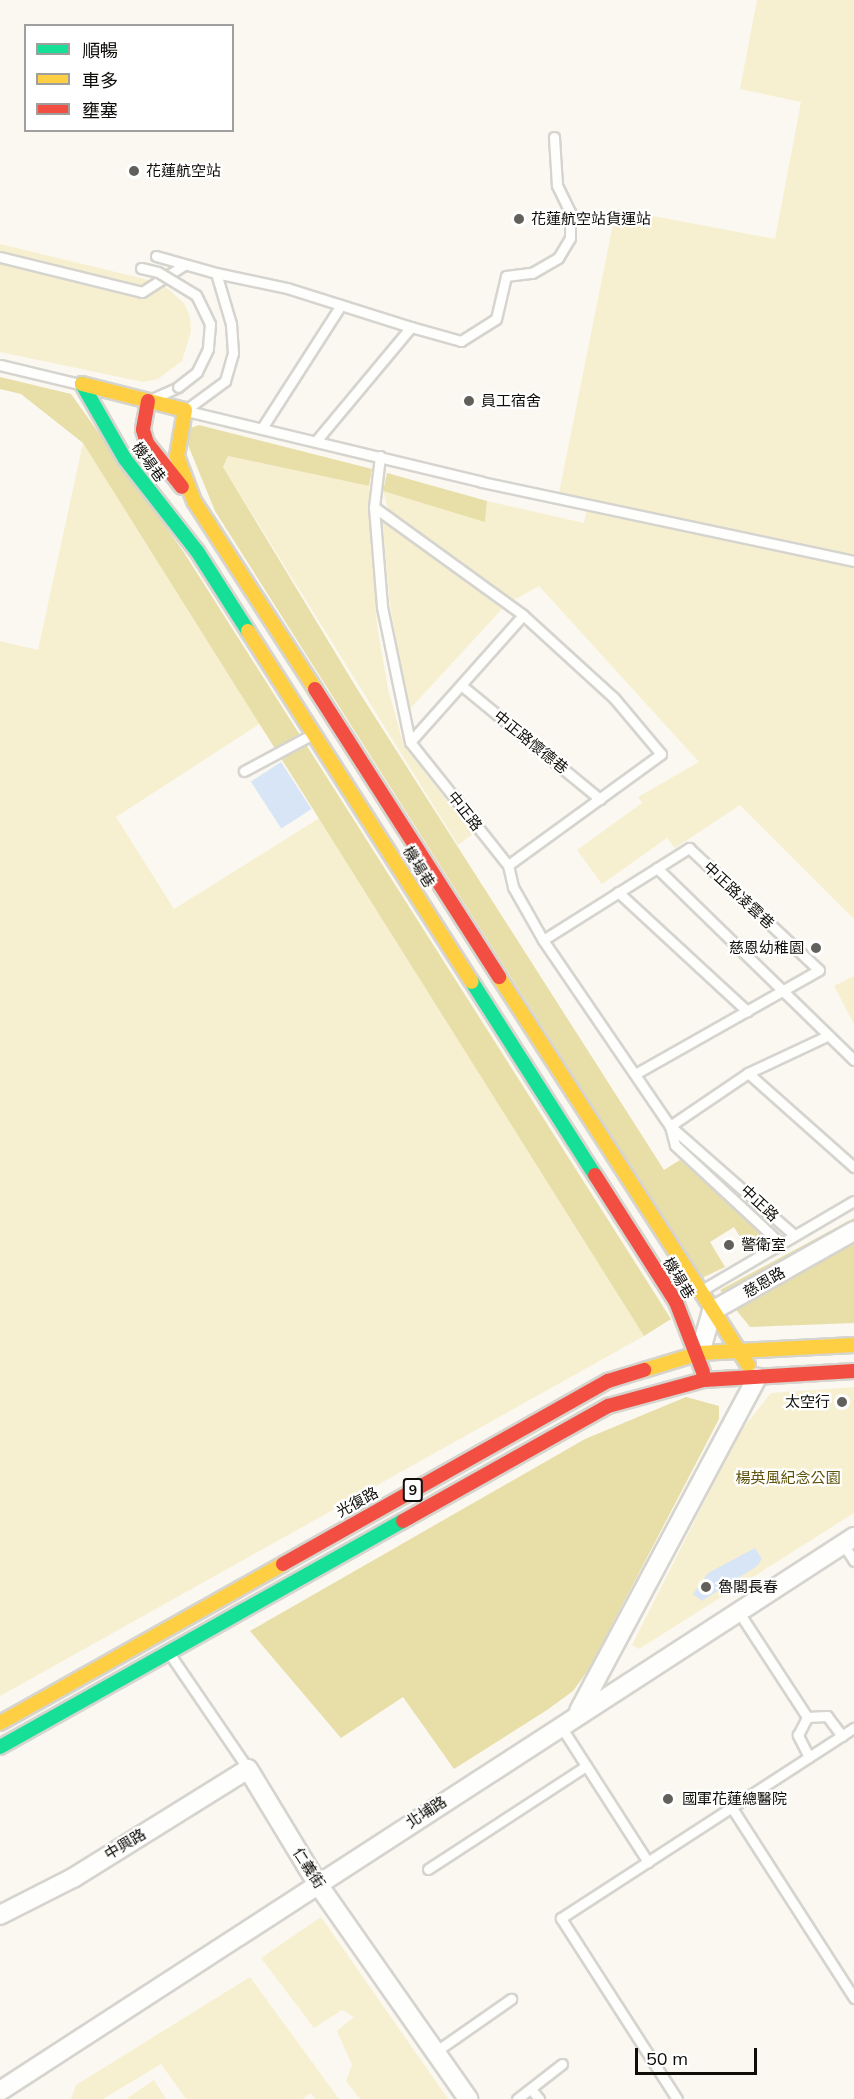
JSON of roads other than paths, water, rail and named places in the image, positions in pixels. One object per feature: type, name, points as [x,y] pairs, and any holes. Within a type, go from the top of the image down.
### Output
[{"type":"street","points":[[82,384],[185,410]]},
{"type":"street","name":"機場巷","points":[[82,384],[125,459],[197,551],[676,1302],[700,1353],[704,1380]]},
{"type":"street","name":"機場巷","points":[[148,401],[142,430],[147,442],[194,501],[652,1215],[735,1349],[757,1377]]},
{"type":"street","name":"機場巷","points":[[185,410],[177,456],[194,501]]},
{"type":"street","points":[[630,1230],[652,1215]]},
{"type":"street","name":"慈恩路","points":[[712,1311],[854,1231]]},
{"type":"street","points":[[700,1353],[712,1311]]},
{"type":"street","name":"光復路","points":[[0,1723],[608,1381],[700,1353],[735,1349],[854,1345]]},
{"type":"street","name":"9","points":[[0,1747],[608,1406],[704,1380],[854,1371]]},
{"type":"street","points":[[578,1713],[757,1377]]},
{"type":"street","name":"北埔路","points":[[0,2091],[317,1882],[848,1540]]},
{"type":"street","name":"仁義街","points":[[248,1769],[317,1882],[468,2099]]},
{"type":"street","name":"中興路","points":[[0,1916],[73,1878],[248,1769]]},
{"type":"lane","points":[[156,256],[341,305],[461,341],[496,318],[506,276],[532,273],[558,258],[570,238],[570,212],[557,185],[554,137]]},
{"type":"lane","points":[[0,257],[142,292],[184,265]]},
{"type":"lane","points":[[141,268],[158,272],[196,295],[210,324],[208,349],[197,372],[178,387],[148,401]]},
{"type":"lane","points":[[185,410],[225,381],[233,353],[231,324],[216,273]]},
{"type":"lane","points":[[262,428],[341,305]]},
{"type":"lane","points":[[316,441],[411,327]]},
{"type":"lane","points":[[0,365],[82,384]]},
{"type":"lane","points":[[185,410],[380,456],[854,561]]},
{"type":"lane","name":"中正路","points":[[380,456],[374,507],[382,607],[410,742],[508,865],[513,886],[543,940],[670,1126],[794,1235]]},
{"type":"lane","points":[[374,507],[524,615],[614,698],[661,754],[508,865]]},
{"type":"lane","points":[[410,742],[524,615]]},
{"type":"lane","name":"中正路懷德巷","points":[[461,685],[600,799]]},
{"type":"lane","points":[[244,771],[315,734]]},
{"type":"lane","name":"中正路凌雲巷","points":[[657,868],[689,848],[819,970],[785,991]]},
{"type":"lane","points":[[543,940],[657,868],[785,991],[825,1037],[854,1060]]},
{"type":"lane","points":[[618,892],[747,1011]]},
{"type":"lane","points":[[635,1074],[785,991]]},
{"type":"lane","points":[[670,1126],[748,1074],[825,1037]]},
{"type":"lane","points":[[748,1074],[854,1167]]},
{"type":"lane","name":"中正路","points":[[670,1126],[675,1145],[781,1244]]},
{"type":"lane","points":[[700,1291],[854,1201]]},
{"type":"lane","points":[[848,1540],[854,1561]]},
{"type":"lane","points":[[738,1611],[807,1717]]},
{"type":"lane","name":"仁義街","points":[[158,1633],[248,1769]]},
{"type":"lane","points":[[807,1717],[827,1716],[842,1736]]},
{"type":"lane","points":[[807,1717],[798,1735],[809,1757]]},
{"type":"lane","points":[[560,1725],[648,1862]]},
{"type":"lane","points":[[677,2099],[561,1918],[854,1728]]},
{"type":"lane","points":[[428,1869],[586,1766]]},
{"type":"lane","points":[[732,1808],[854,1998]]},
{"type":"lane","points":[[435,2052],[511,1999]]},
{"type":"lane","points":[[518,2099],[562,2064]]},
{"type":"lane","points":[[531,2089],[539,2099]]},
{"type":"water","points":[[281,762],[311,809],[281,829],[251,782]]},
{"type":"water","points":[[755,1548],[762,1559],[757,1566],[702,1601],[693,1594],[708,1573]]},
{"type":"place","name":"花蓮航空站","points":[[134,171]]},
{"type":"place","name":"花蓮航空站貨運站","points":[[519,219]]},
{"type":"place","name":"員工宿舍","points":[[469,401]]},
{"type":"place","name":"慈恩幼稚園","points":[[816,948]]},
{"type":"place","name":"警衛室","points":[[729,1245]]},
{"type":"place","name":"太空行","points":[[842,1402]]},
{"type":"place","name":"魯閣長春","points":[[706,1587]]},
{"type":"place","name":"國軍花蓮總醫院","points":[[668,1799]]},
{"type":"park label","name":"楊英風紀念公園","points":[[788,1478]]}]
